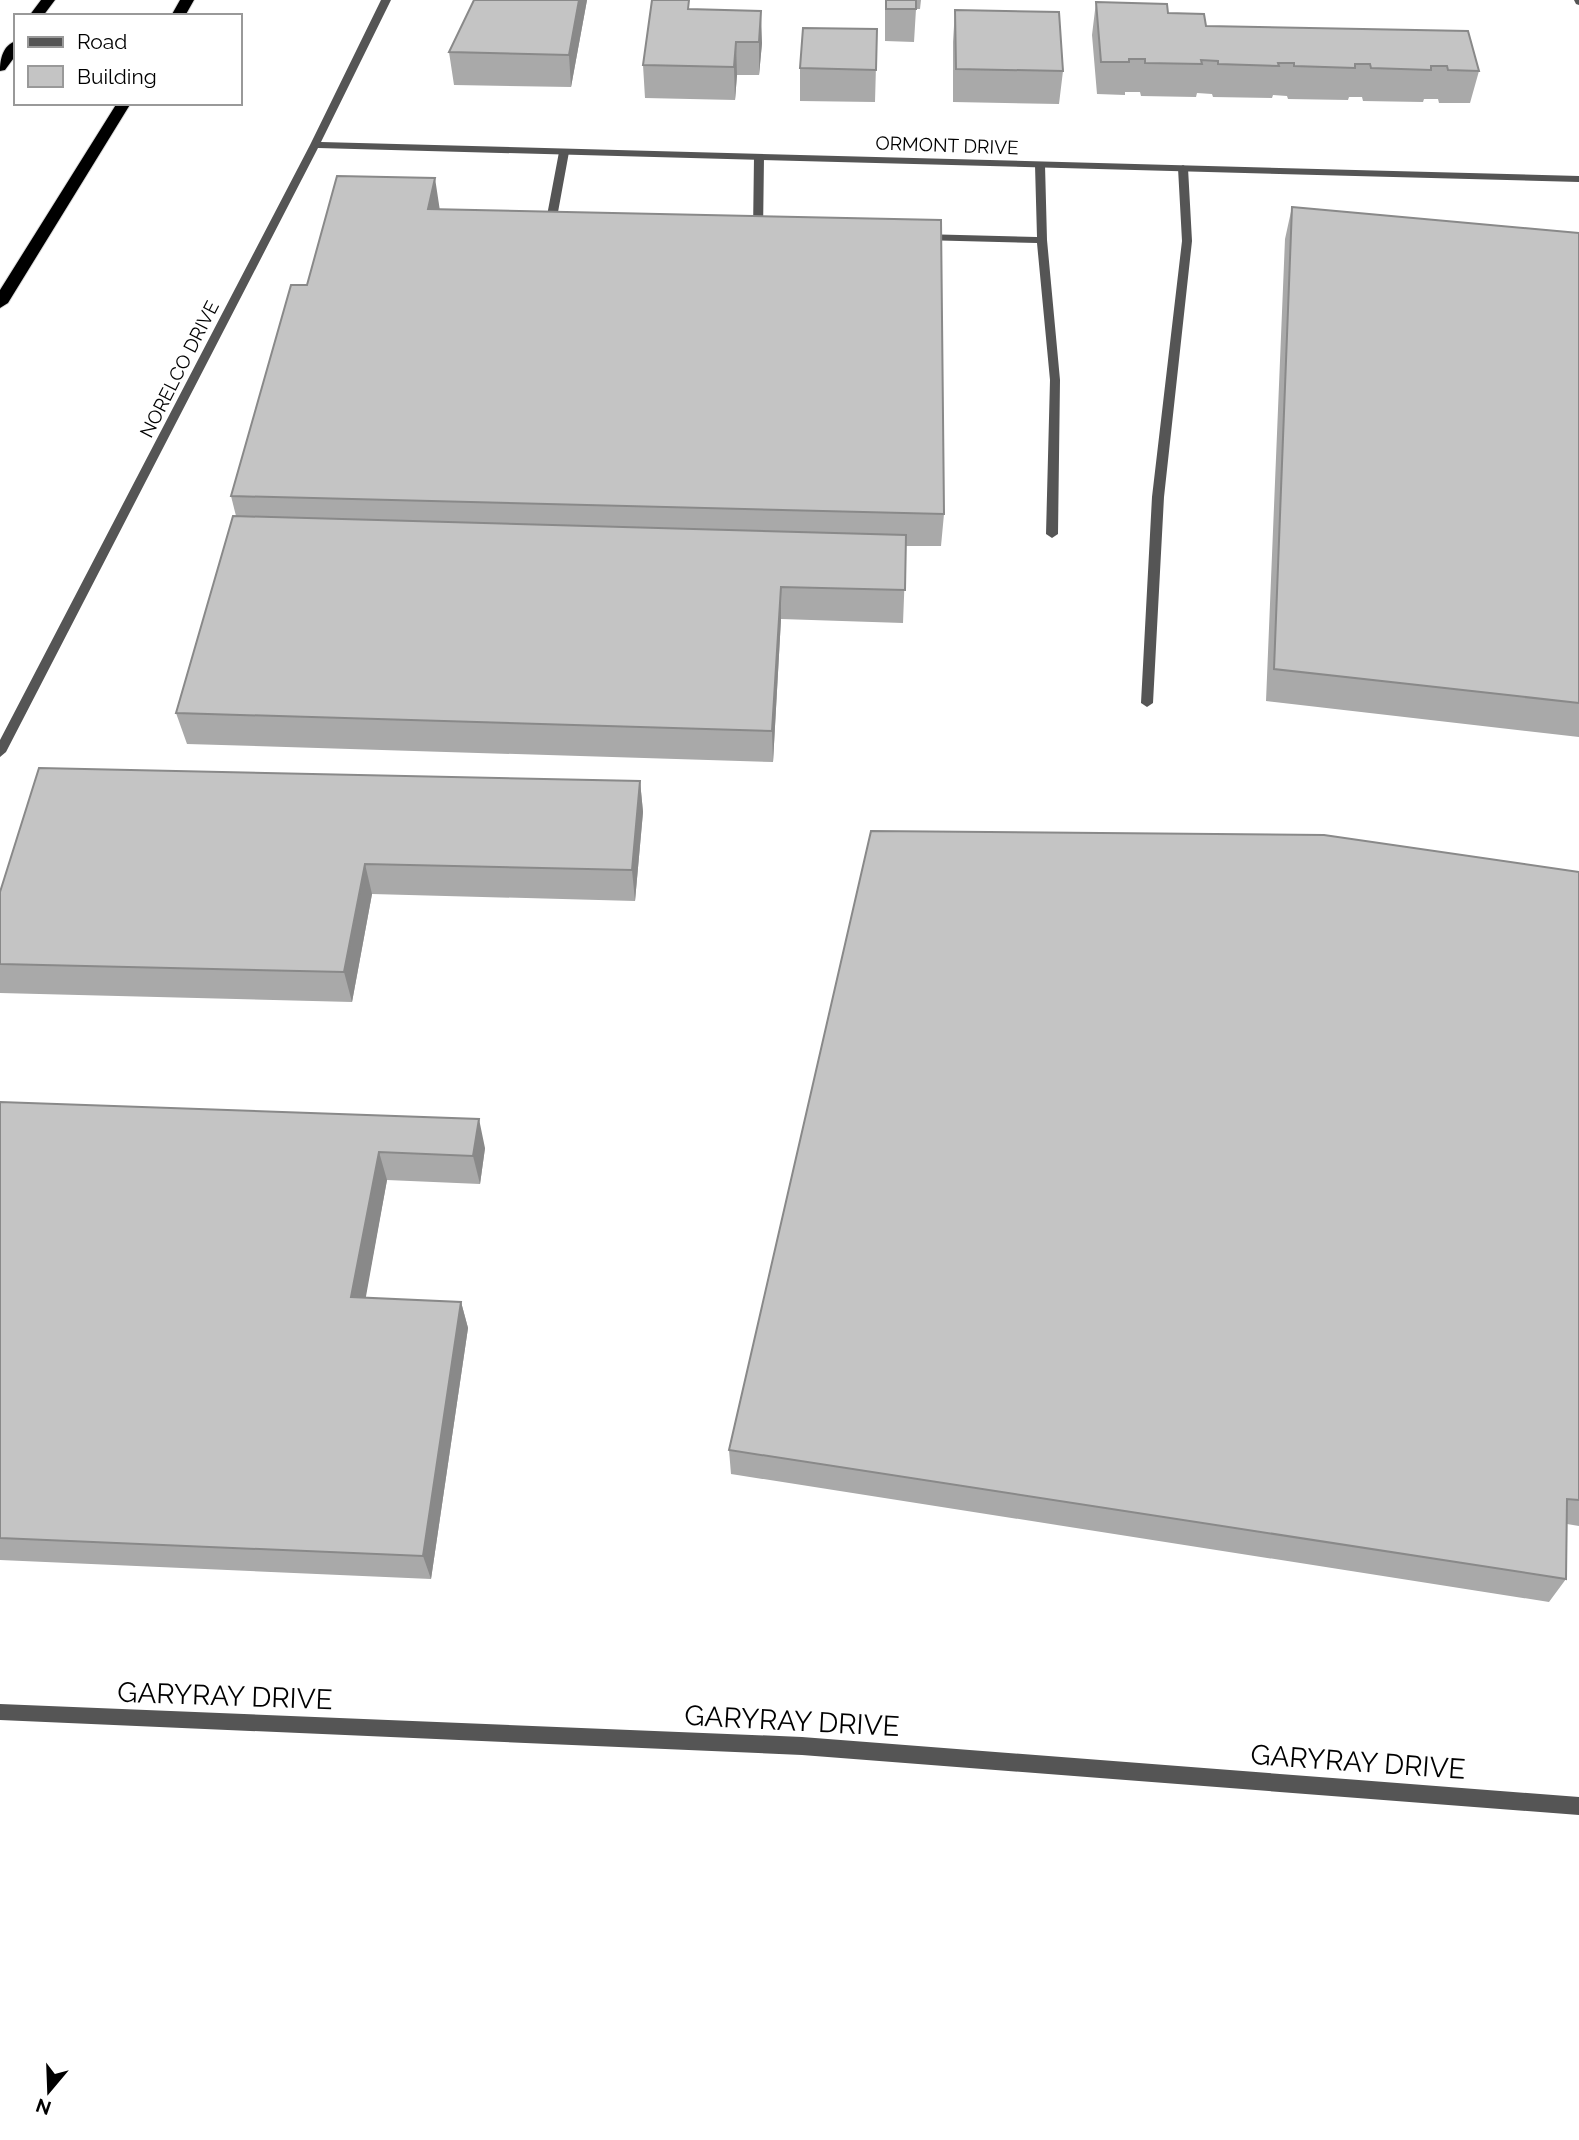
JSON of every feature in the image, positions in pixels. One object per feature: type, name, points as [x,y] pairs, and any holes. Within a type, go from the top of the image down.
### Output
[{"type":"highway","points":[[0,67],[14,48]]},
{"type":"highway","points":[[0,303],[123,105]]},
{"type":"street","name":"NORELCO DRIVE","points":[[0,752],[315,145],[386,0]]},
{"type":"street","name":"ORMONT DRIVE","points":[[315,145],[1579,179]]},
{"type":"street","points":[[564,152],[550,226],[564,227]]},
{"type":"street","points":[[758,232],[759,157]]},
{"type":"street","points":[[1040,165],[1042,240],[1055,380],[1052,534]]},
{"type":"street","points":[[1147,703],[1158,497],[1187,241],[1183,169]]},
{"type":"street","points":[[744,232],[772,232]]},
{"type":"street","points":[[907,236],[1042,240]]},
{"type":"street","name":"GARYRAY DRIVE","points":[[0,1712],[802,1746],[1579,1805]]},
{"type":"building","points":[[474,0],[579,0],[569,55],[449,52]]},
{"type":"building","points":[[652,0],[689,0],[688,9],[761,11],[759,42],[736,42],[734,67],[643,65]]},
{"type":"building","points":[[886,0],[916,0],[916,9],[886,9]]},
{"type":"building","points":[[1096,2],[1167,4],[1168,13],[1204,14],[1206,26],[1468,31],[1479,71],[1448,70],[1447,66],[1431,66],[1431,70],[1371,68],[1370,64],[1355,64],[1355,68],[1294,66],[1294,63],[1278,63],[1279,66],[1218,64],[1218,61],[1201,60],[1202,64],[1145,63],[1145,59],[1101,62]]},
{"type":"building","points":[[955,10],[1059,12],[1063,71],[956,69]]},
{"type":"building","points":[[803,28],[877,29],[876,70],[800,68]]},
{"type":"building","points":[[337,176],[435,178],[428,209],[941,220],[944,514],[231,496],[291,285],[307,285]]},
{"type":"building","points":[[1292,207],[1579,233],[1579,703],[1274,669]]},
{"type":"building","points":[[233,516],[906,535],[905,590],[781,587],[772,731],[176,713]]},
{"type":"building","points":[[39,768],[640,781],[632,870],[365,864],[344,972],[0,964],[0,892]]},
{"type":"building","points":[[871,831],[1324,835],[1579,872],[1579,1500],[1567,1499],[1566,1579],[729,1450]]},
{"type":"building","points":[[0,1102],[479,1119],[473,1156],[379,1152],[351,1297],[461,1302],[423,1556],[0,1538]]}]
